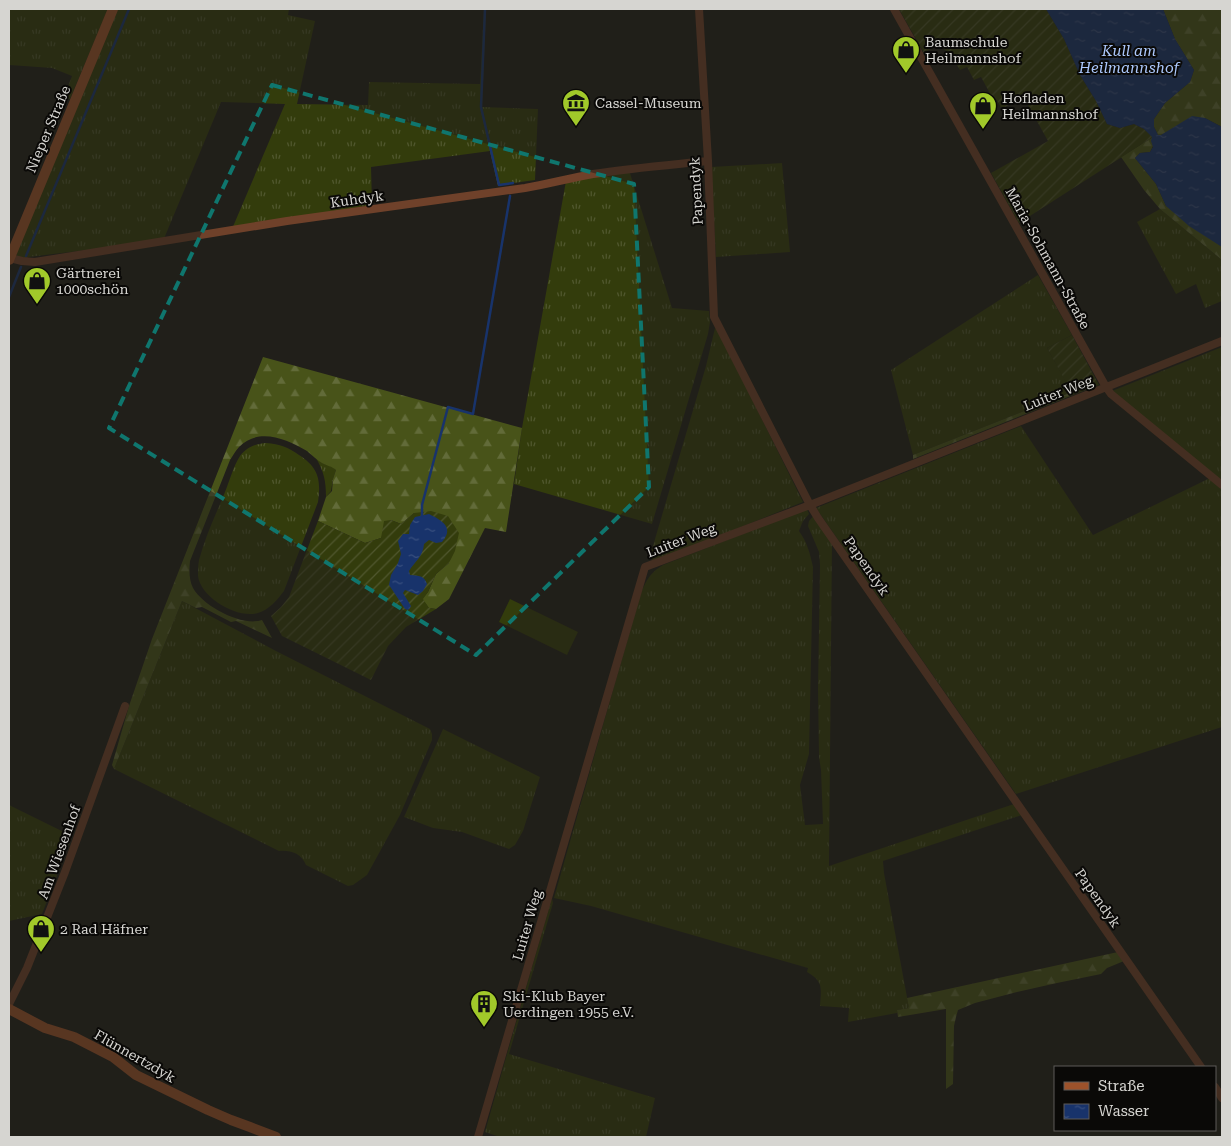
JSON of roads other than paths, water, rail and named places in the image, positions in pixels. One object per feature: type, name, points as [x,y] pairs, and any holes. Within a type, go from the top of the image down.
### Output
[{"type":"street","name":"Nieper Straße","points":[[9,259],[113,9]]},
{"type":"street","name":"Papendyk","points":[[699,9],[708,162],[714,317],[810,505],[1200,1066]]},
{"type":"street","name":"Maria-Sohmann-Straße","points":[[894,9],[1106,387],[1111,394],[1222,485]]},
{"type":"street","name":"Kuhdyk","points":[[9,259],[35,262],[287,221],[525,188],[592,174],[708,162]]},
{"type":"street","name":"Luiter Weg","points":[[478,1137],[645,567],[810,505],[1222,341]]},
{"type":"street","name":"Am Wiesenhof","points":[[9,1004],[27,968],[62,881],[125,706]]},
{"type":"street","name":"Flünnertzdyk","points":[[9,1009],[45,1028],[74,1037],[113,1058],[136,1075],[208,1110],[276,1137]]},
{"type":"water","name":"Kull am Heilmannshof","points":[[1046,9],[1163,9],[1175,39],[1194,70],[1190,82],[1165,103],[1154,119],[1154,127],[1158,135],[1161,135],[1192,116],[1205,118],[1222,127],[1222,247],[1189,226],[1166,206],[1156,184],[1135,158],[1140,153],[1150,152],[1153,147],[1152,137],[1144,129],[1134,124],[1120,128],[1107,124],[1080,75],[1064,39]]},
{"type":"water","points":[[429,514],[445,525],[447,528],[446,537],[442,542],[436,543],[429,540],[424,544],[420,556],[409,571],[410,575],[423,577],[427,584],[418,595],[405,590],[403,593],[411,606],[408,610],[405,609],[389,585],[391,575],[401,554],[398,541],[403,534],[409,534],[410,525],[415,517]]},
{"type":"waterway","points":[[26,256],[129,9]]},
{"type":"waterway","points":[[485,9],[481,107],[499,185],[513,183]]},
{"type":"waterway","points":[[422,516],[422,505],[448,407],[473,414],[510,196]]},
{"type":"waterway","points":[[9,297],[21,267]]},
{"type":"place","name":"Baumschule Heilmannshof","points":[[906,74]]},
{"type":"place","name":"Cassel-Museum","points":[[576,127]]},
{"type":"place","name":"Hofladen Heilmannshof","points":[[983,130]]},
{"type":"place","name":"Gärtnerei 1000schön","points":[[37,305]]},
{"type":"place","name":"2 Rad Häfner","points":[[41,953]]},
{"type":"place","name":"Ski-Klub Bayer Uerdingen 1955 e.V.","points":[[484,1028]]}]
